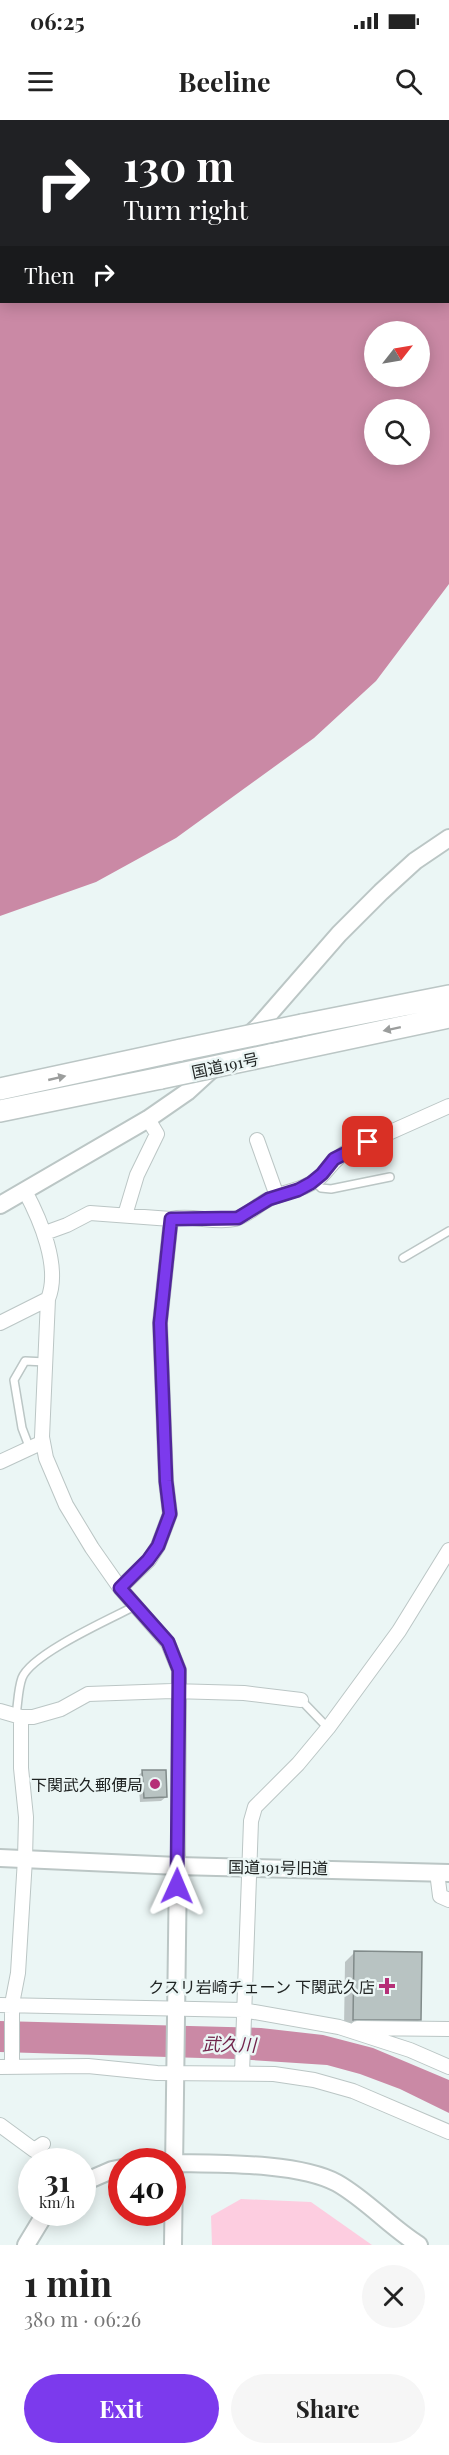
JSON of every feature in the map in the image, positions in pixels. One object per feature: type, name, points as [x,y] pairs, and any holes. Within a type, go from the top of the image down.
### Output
[{"type":"highway","name":"国道191号","points":[[0,1089],[449,996]]},
{"type":"highway","name":"国道191号","points":[[0,1111],[449,1017]]},
{"type":"street","points":[[0,1205],[148,1119],[187,1092],[258,1027],[339,934],[381,892],[415,861],[449,838]]},
{"type":"street","points":[[45,1233],[68,1225],[90,1213],[171,1219],[183,1217],[231,1220],[246,1215],[277,1196],[298,1190],[314,1181],[334,1159],[348,1151],[449,1106]]},
{"type":"street","points":[[125,1215],[137,1175],[157,1134],[148,1119]]},
{"type":"street","points":[[257,1140],[277,1196]]},
{"type":"street","points":[[25,1191],[45,1233],[50,1268],[51,1292],[48,1299],[43,1442],[46,1458],[66,1505],[120,1588],[168,1642],[179,1670],[173,2148]]},
{"type":"street","points":[[120,1588],[148,1560],[158,1546],[170,1514],[166,1481],[160,1323],[171,1219]]},
{"type":"street","points":[[0,1323],[48,1299]]},
{"type":"street","points":[[0,1462],[43,1442]]},
{"type":"street","points":[[242,2070],[250,1821],[255,1807],[298,1764],[328,1728],[412,1613],[449,1550]]},
{"type":"street","points":[[0,1711],[33,1717],[61,1709],[88,1694],[244,1693],[301,1700]]},
{"type":"street","points":[[19,1716],[26,1817],[25,1859],[18,1973],[8,2007],[8,2064],[242,2070],[274,2074],[336,2085],[368,2096],[449,2132]]},
{"type":"street","name":"国道191号旧道","points":[[0,1858],[178,1866],[443,1872]]},
{"type":"street","points":[[443,1872],[440,1896],[449,1900]]},
{"type":"street","points":[[8,2007],[159,2007],[176,2014],[193,2008],[339,2027],[449,2029]]},
{"type":"street","points":[[339,2027],[410,2050],[449,2067]]},
{"type":"street","points":[[0,2125],[34,2150],[43,2144]]},
{"type":"street","points":[[186,2164],[288,2169],[312,2173],[358,2196],[404,2236],[419,2245]]},
{"type":"street","points":[[26,2245],[38,2226]]},
{"type":"street","points":[[173,2226],[173,2245]]},
{"type":"lane","points":[[314,1181],[321,1188],[331,1189],[390,1177]]},
{"type":"lane","points":[[404,1258],[449,1231]]},
{"type":"lane","points":[[30,1449],[22,1428],[14,1380],[25,1361],[46,1362]]},
{"type":"lane","points":[[19,1716],[22,1678],[28,1668],[55,1649],[135,1606]]},
{"type":"lane","points":[[301,1700],[328,1728]]},
{"type":"shaded area","points":[[241,2199],[311,2202],[372,2245],[212,2245],[211,2216]]},
{"type":"water","points":[[0,303],[449,303],[449,584],[376,681],[314,738],[176,838],[96,882],[0,916]]},
{"type":"water","name":"武久川","points":[[0,2021],[261,2028],[323,2035],[373,2048],[449,2080],[449,2113],[400,2089],[327,2065],[235,2059],[0,2052]]},
{"type":"building","points":[[142,1770],[166,1770],[167,1797],[144,1798]]},
{"type":"building","name":"クスリ岩崎チェーン 下関武久店","points":[[354,1951],[422,1952],[421,2020],[353,2020]]},
{"type":"place","name":"下関武久郵便局","points":[[155,1784]]},
{"type":"place","name":"クスリ岩崎チェーン 下関武久店","points":[[387,1986]]},
{"type":"route","points":[[177,1886],[179,1670],[168,1642],[120,1588],[136,1574],[158,1546],[170,1514],[166,1481],[160,1323],[171,1219],[183,1217],[231,1220],[246,1215],[269,1199],[298,1190],[318,1179],[334,1159],[368,1142]]}]
